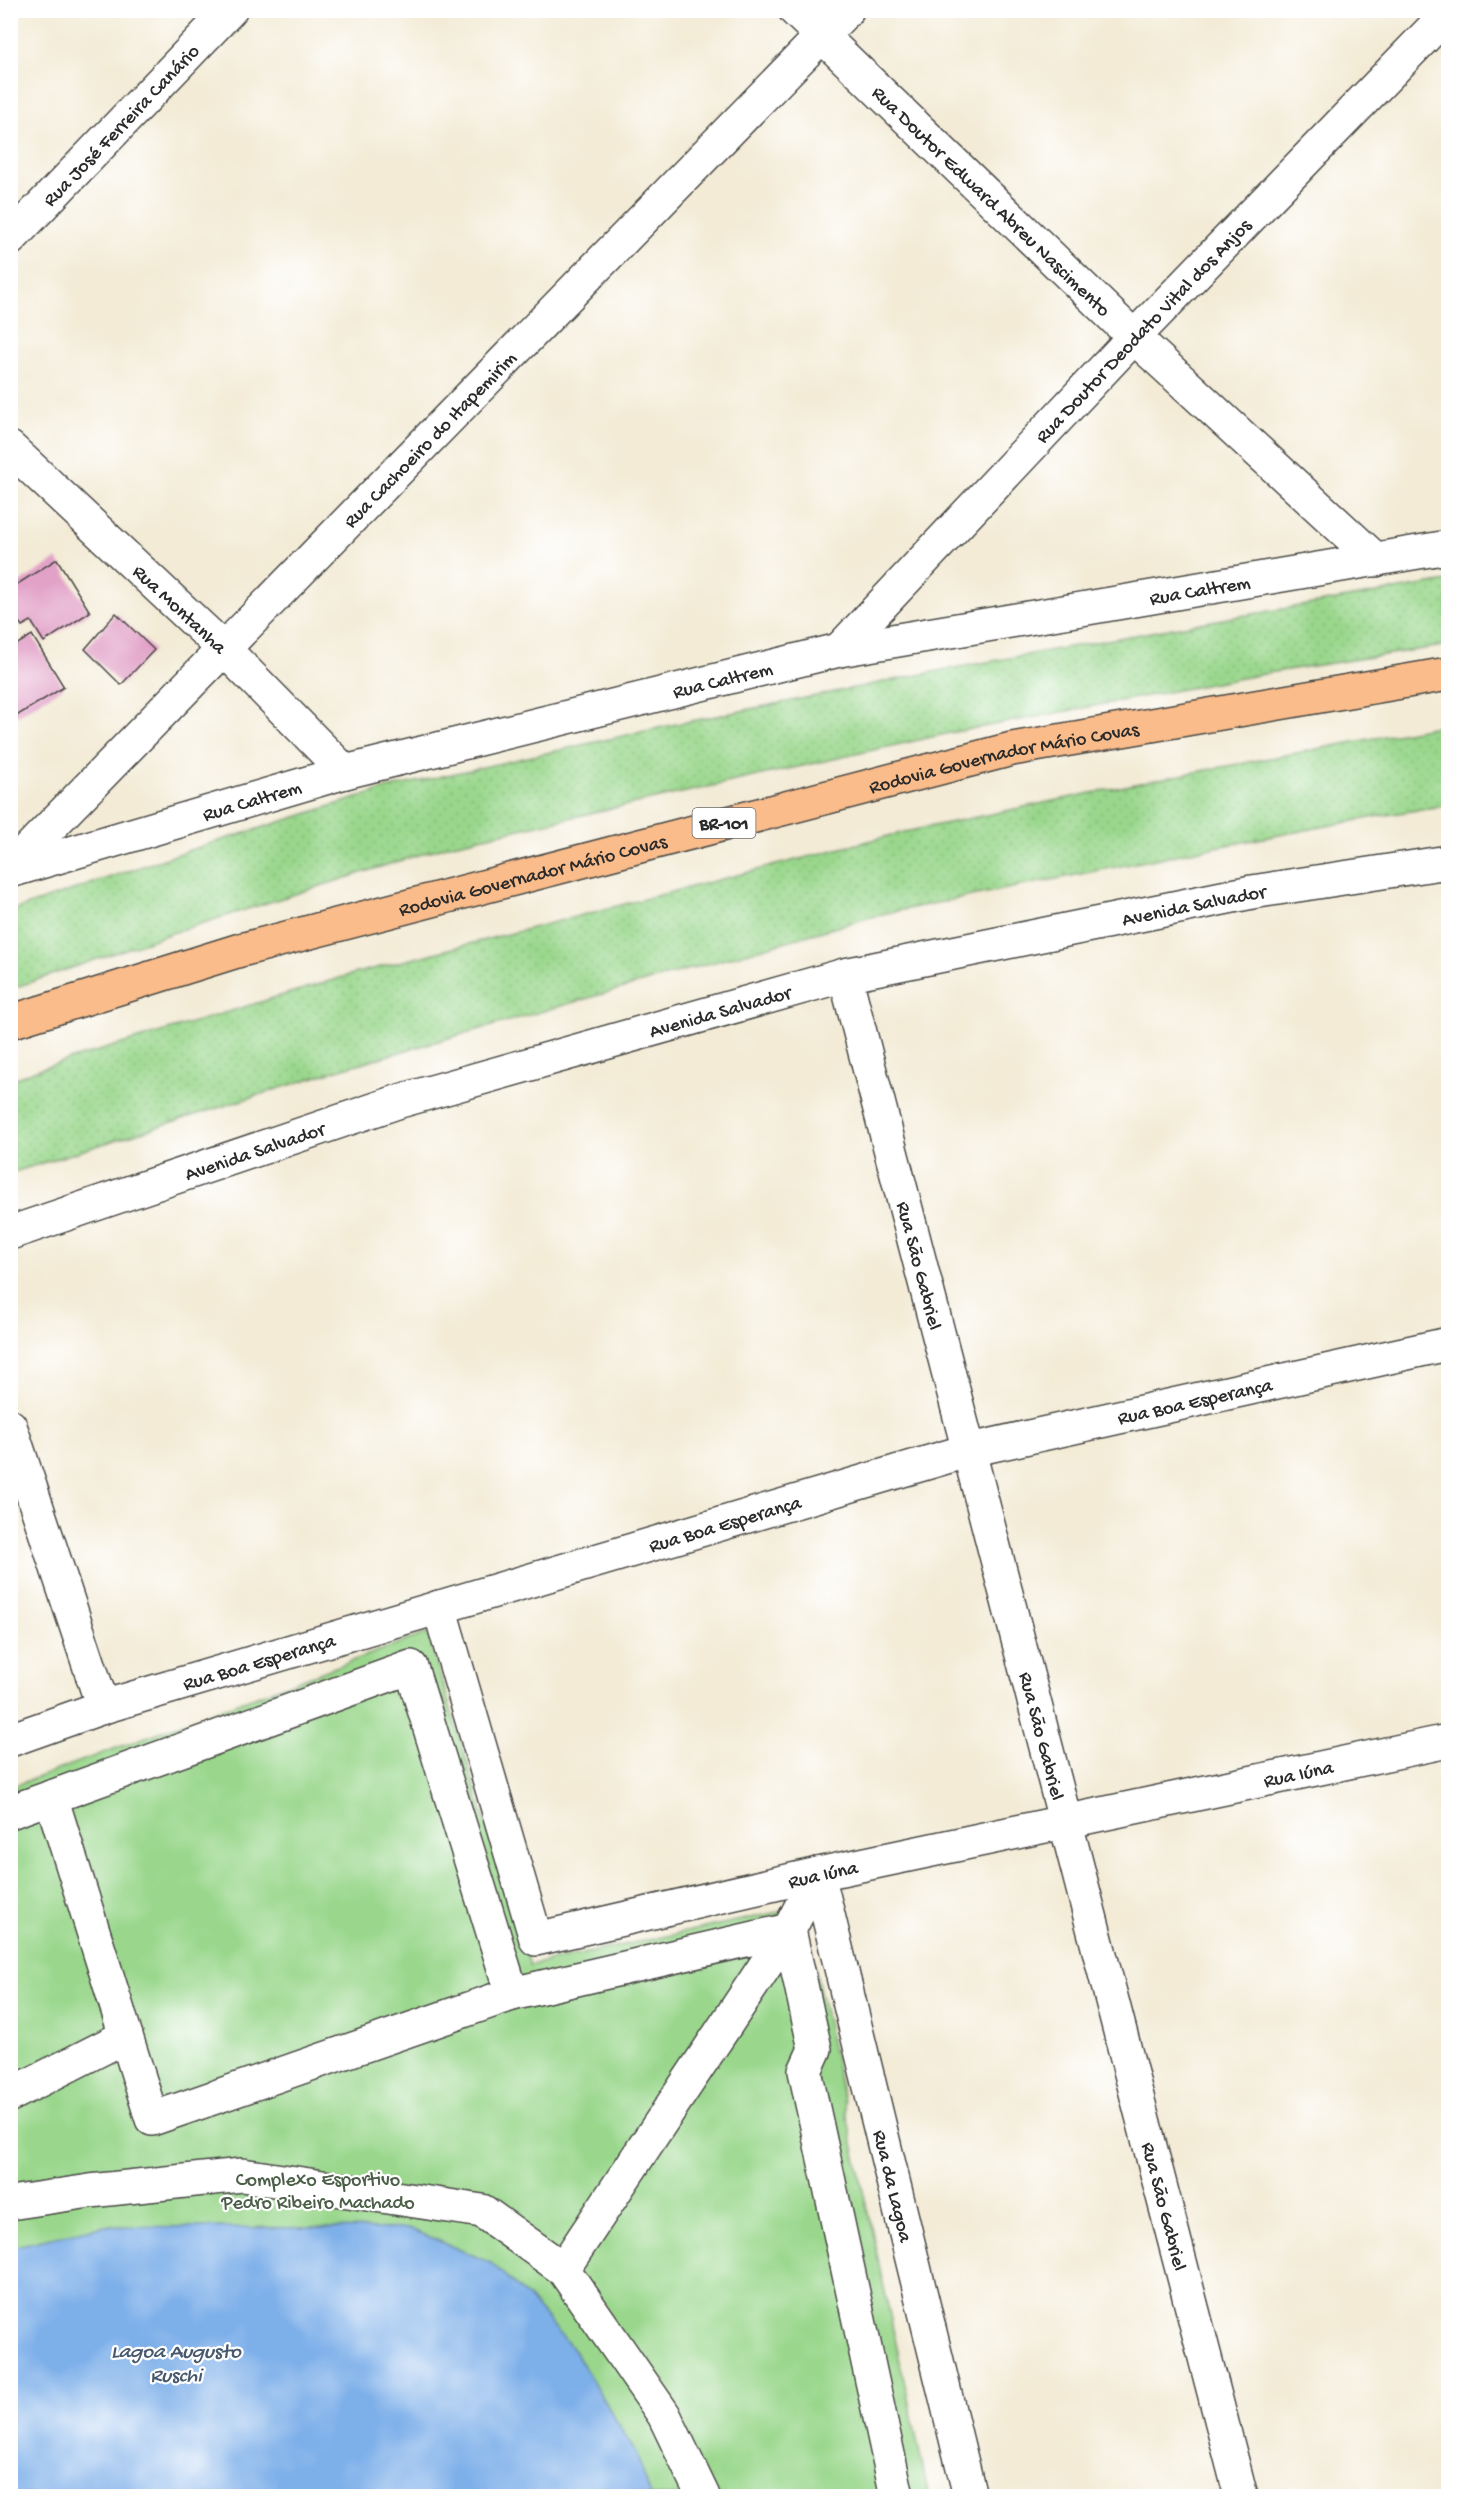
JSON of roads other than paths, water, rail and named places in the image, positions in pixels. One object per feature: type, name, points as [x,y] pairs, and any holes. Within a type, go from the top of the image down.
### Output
[{"type":"highway","name":"Rodovia Governador Mário Covas","points":[[10,1022],[237,951],[1012,749],[1449,674]]},
{"type":"street","name":"Rua José Ferreira Canário","points":[[10,239],[230,10]]},
{"type":"street","name":"Rua Doutor Edward Abreu Nascimento","points":[[795,10],[1134,337],[1376,560]]},
{"type":"street","name":"Rua Cachoeiro do Itapemirim","points":[[10,869],[847,10]]},
{"type":"street","name":"Rua Doutor Deodato Vital dos Anjos","points":[[839,650],[1134,337],[1449,13]]},
{"type":"street","name":"Rua Montanha","points":[[10,448],[224,649],[345,772]]},
{"type":"street","name":"Rua Caltrem","points":[[10,869],[345,772],[839,650],[1449,547]]},
{"type":"street","name":"Avenida Salvador","points":[[10,1233],[400,1101],[845,975],[1252,892],[1449,862]]},
{"type":"street","name":"Rua São Gabriel","points":[[845,975],[1241,2496]]},
{"type":"street","name":"Rua Boa Esperança","points":[[10,1740],[103,1707],[970,1450],[1449,1344]]},
{"type":"street","points":[[10,1426],[103,1707]]},
{"type":"street","name":"Rua Iúna","points":[[439,1607],[536,1939],[818,1874],[1449,1741]]},
{"type":"street","points":[[10,1812],[411,1667],[512,1994]]},
{"type":"street","points":[[51,1797],[152,2119],[512,1994],[789,1930]]},
{"type":"street","points":[[563,2269],[789,1930],[818,1874]]},
{"type":"street","name":"Rua da Lagoa","points":[[818,1874],[970,2496]]},
{"type":"street","points":[[789,1930],[815,2049],[805,2071],[897,2496]]},
{"type":"street","points":[[10,2096],[126,2037]]},
{"type":"street","points":[[10,2203],[90,2191],[242,2175],[482,2211],[563,2269],[664,2415],[704,2496]]},
{"type":"water","name":"Lagoa Augusto Ruschi","points":[[105,2226],[411,2229],[491,2263],[528,2297],[574,2350],[637,2455],[651,2496],[11,2496],[11,2247]]},
{"type":"park label","name":"Complexo Esportivo Pedro Ribeiro Machado","points":[[318,2190]]}]
